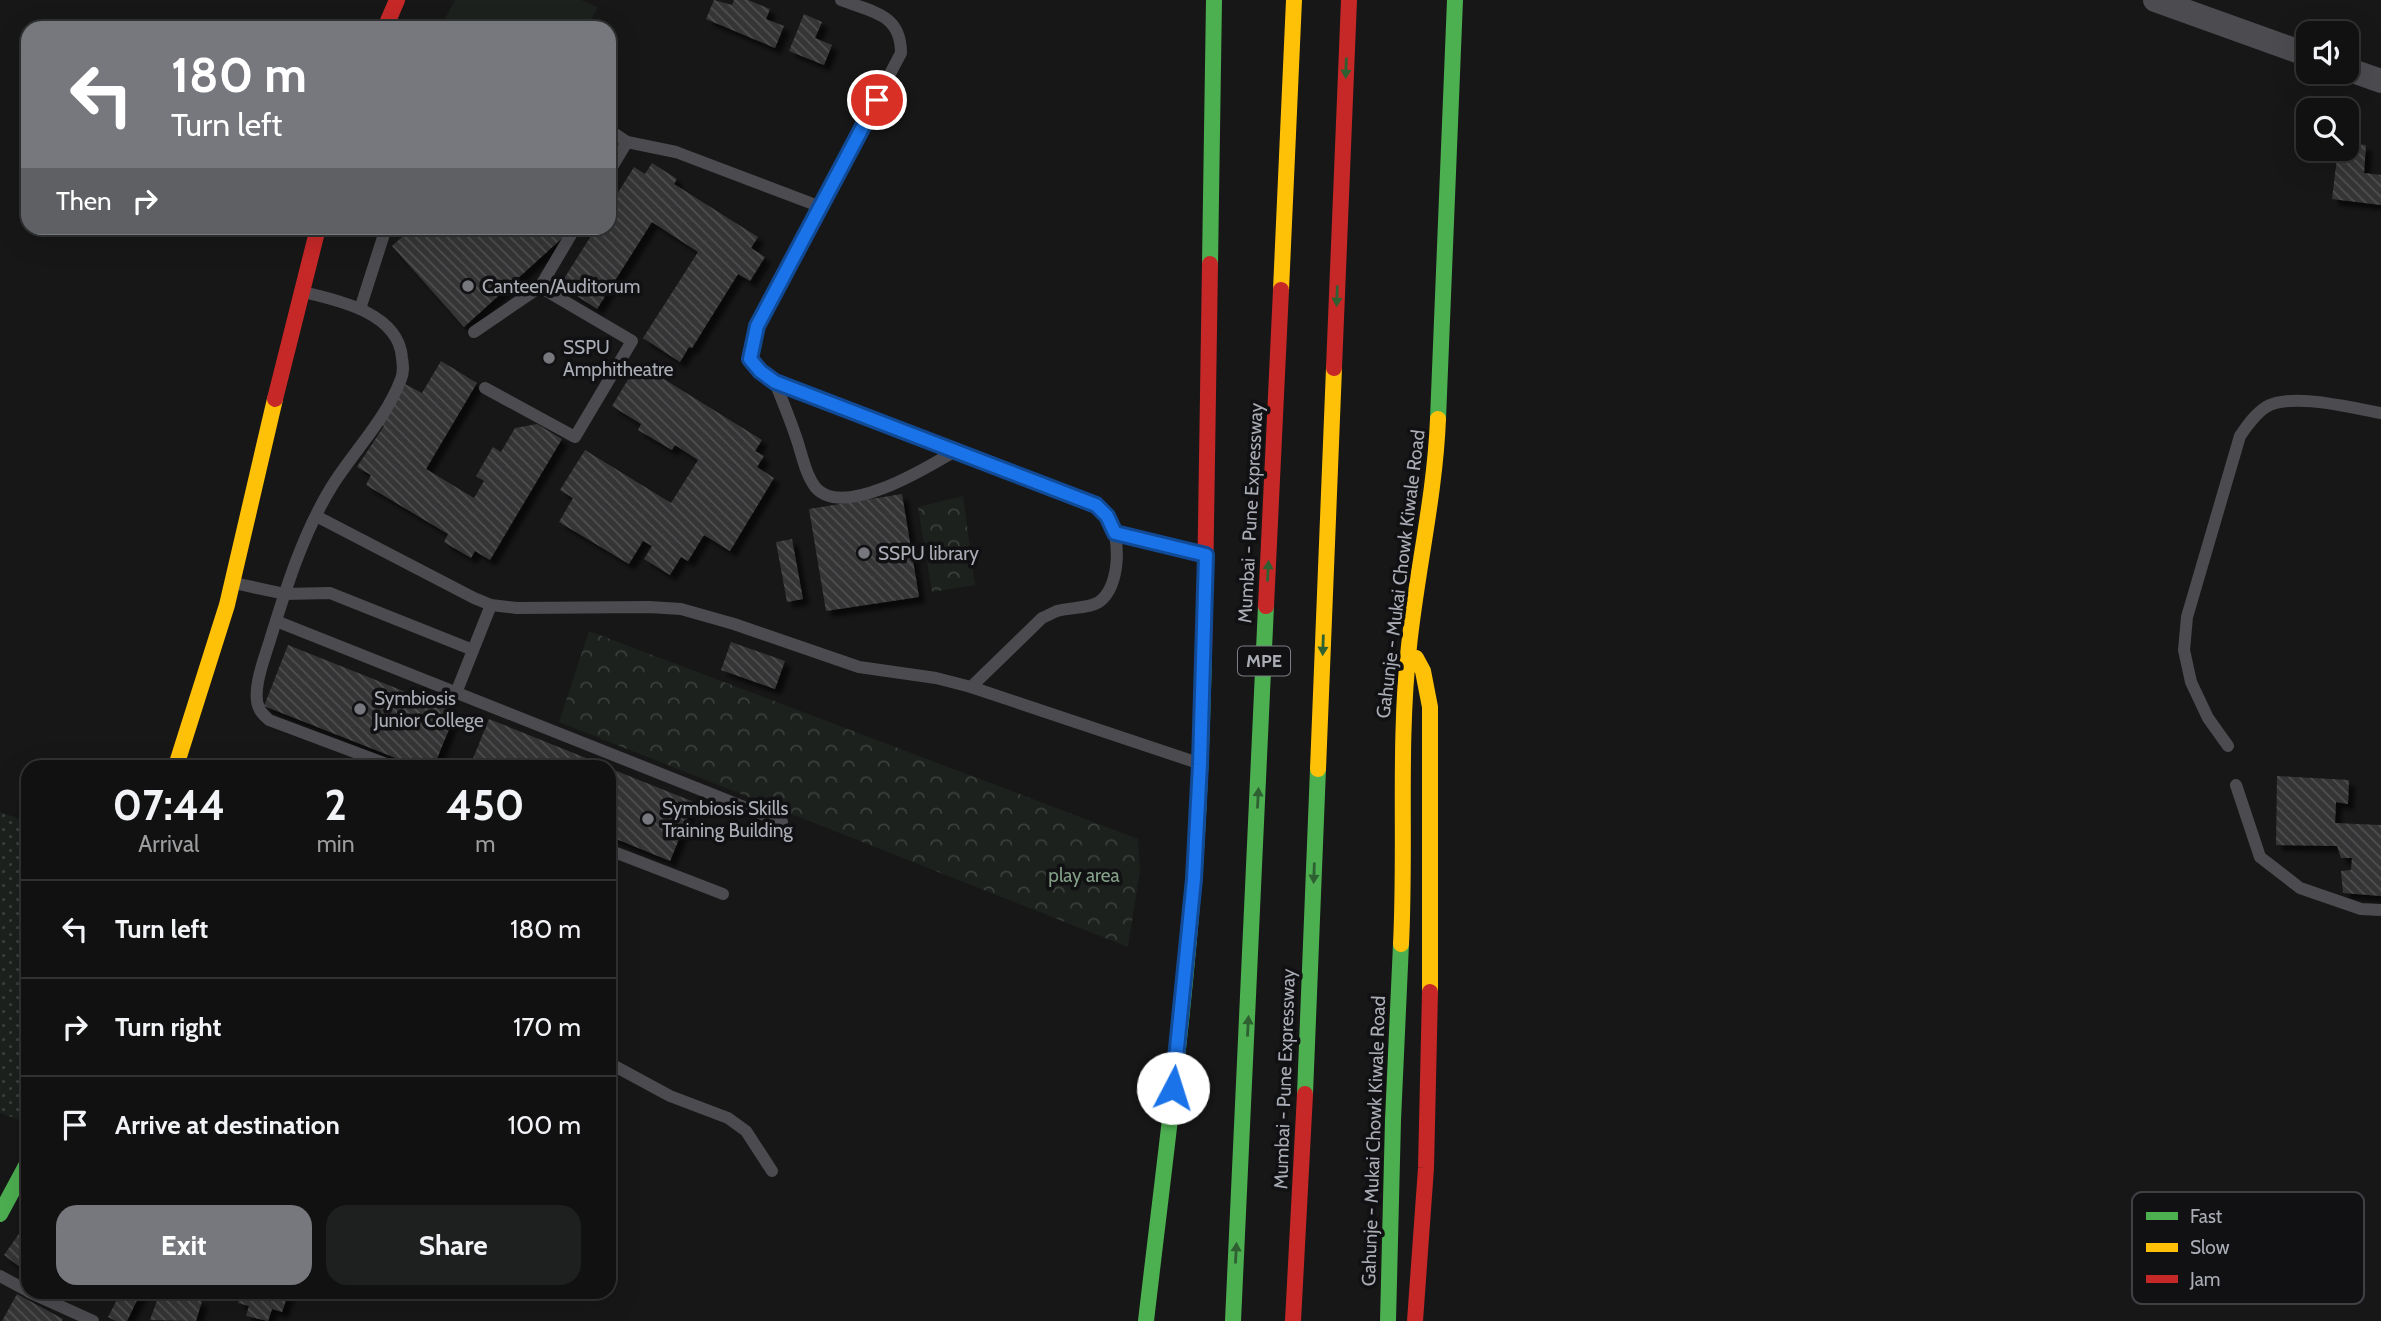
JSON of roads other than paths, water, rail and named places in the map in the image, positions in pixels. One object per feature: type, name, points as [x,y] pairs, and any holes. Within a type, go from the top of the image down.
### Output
[{"type":"main road","points":[[388,21],[397,0]]},
{"type":"main road","points":[[1146,1321],[1194,879],[1200,764],[1206,555],[1214,0]]},
{"type":"main road","name":"Mumbai - Pune Expressway","points":[[1233,1321],[1294,0]]},
{"type":"main road","name":"Mumbai - Pune Expressway","points":[[1293,1321],[1349,0]]},
{"type":"main road","name":"Gahunje - Mukai Chowk Kiwale Road","points":[[1388,1321],[1393,1120],[1403,904],[1402,743],[1409,646],[1437,453],[1455,0]]},
{"type":"main road","points":[[178,760],[232,582],[259,461],[316,235]]},
{"type":"main road","points":[[1409,646],[1423,671],[1430,707],[1428,1110],[1415,1321]]},
{"type":"main road","points":[[0,1214],[21,1175]]},
{"type":"street","points":[[2164,1],[2296,50]]},
{"type":"street","points":[[2359,73],[2381,81]]},
{"type":"lane","points":[[841,0],[856,3],[892,23],[898,31],[901,53],[757,326],[750,359],[775,382],[1096,505],[1107,516],[1115,533],[1117,558],[1114,578],[1107,595],[1089,606],[1057,611],[1042,618],[971,687]]},
{"type":"lane","points":[[616,135],[627,142],[676,152],[821,207]]},
{"type":"lane","points":[[616,160],[627,142]]},
{"type":"lane","points":[[360,309],[384,235]]},
{"type":"lane","points":[[474,332],[540,287],[571,235]]},
{"type":"lane","points":[[485,388],[575,437],[632,341],[540,287]]},
{"type":"lane","points":[[302,292],[360,309],[387,326],[397,338],[402,351],[403,376],[391,401],[331,487],[316,516],[294,568],[262,666],[257,696],[259,709],[269,720],[376,760]]},
{"type":"lane","points":[[775,382],[808,475],[818,490],[831,497],[849,498],[868,494],[918,473],[955,452]]},
{"type":"lane","points":[[2228,746],[2208,718],[2191,682],[2184,650],[2187,617],[2240,436],[2266,407],[2281,402],[2319,403],[2381,413]]},
{"type":"lane","points":[[316,516],[491,605],[517,608],[681,609],[734,624],[859,667],[936,678],[971,687],[1200,764]]},
{"type":"lane","points":[[1115,533],[1206,555]]},
{"type":"lane","points":[[232,582],[285,594],[330,593],[473,650]]},
{"type":"lane","points":[[456,693],[491,605]]},
{"type":"lane","points":[[276,621],[782,822]]},
{"type":"lane","points":[[2236,785],[2260,857],[2300,888],[2361,909],[2381,910]]},
{"type":"lane","points":[[616,853],[723,894]]},
{"type":"lane","points":[[616,1067],[670,1096],[728,1118],[747,1131],[772,1171]]},
{"type":"lane","points":[[0,1276],[21,1287]]},
{"type":"lane","points":[[46,1299],[93,1321]]},
{"type":"place","name":"Canteen/Auditorum","points":[[468,286]]},
{"type":"place","name":"SSPU Amphitheatre","points":[[549,358]]},
{"type":"place","name":"SSPU library","points":[[864,553]]},
{"type":"place","name":"Symbiosis Junior College","points":[[360,709]]},
{"type":"place","name":"Symbiosis Skills Training Building","points":[[648,819]]},
{"type":"park label","name":"play area","points":[[1084,875]]}]
